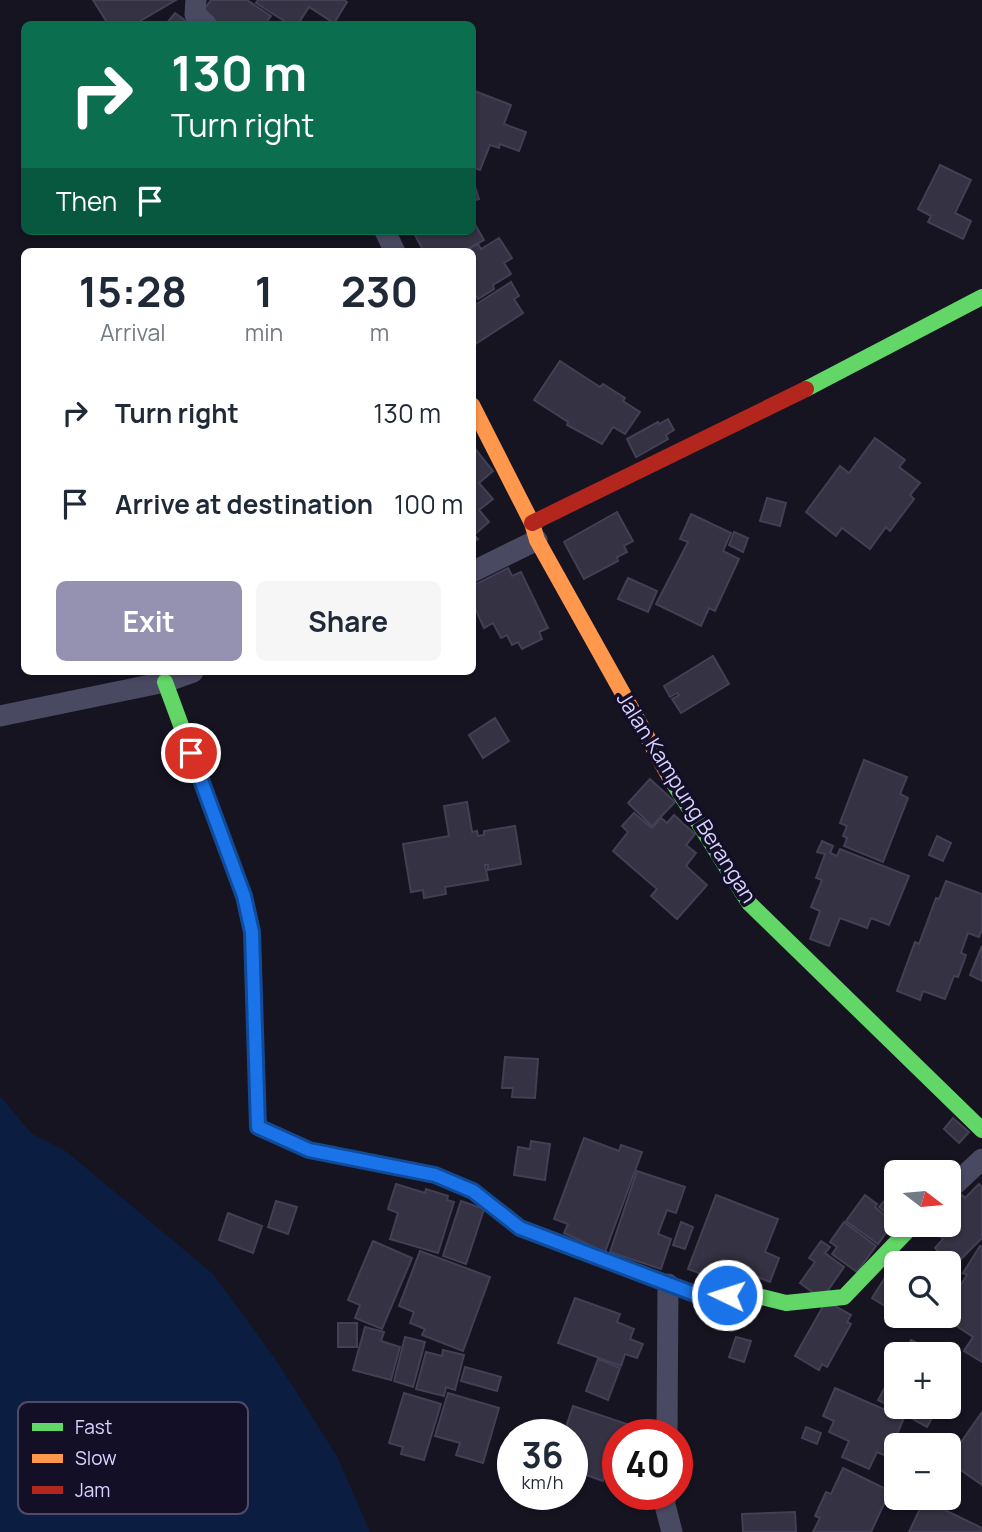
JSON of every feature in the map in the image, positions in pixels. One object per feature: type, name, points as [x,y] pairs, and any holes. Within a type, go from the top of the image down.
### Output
[{"type":"street","points":[[196,0],[195,14],[202,21]]},
{"type":"street","points":[[476,569],[535,532],[982,297]]},
{"type":"street","name":"Jalan Kampung Berangan","points":[[476,413],[535,532],[664,767],[749,903],[982,1130]]},
{"type":"street","points":[[0,716],[165,682],[185,675]]},
{"type":"street","points":[[165,682],[244,896],[252,932],[258,1127],[309,1150],[435,1175],[473,1191],[520,1228],[700,1296],[754,1295],[786,1303],[844,1297],[902,1237]]},
{"type":"street","points":[[961,1179],[982,1159]]},
{"type":"street","points":[[667,1419],[668,1284]]},
{"type":"street","points":[[666,1510],[672,1532]]},
{"type":"water","points":[[0,1096],[31,1133],[67,1152],[213,1274],[276,1360],[338,1458],[370,1532],[0,1532]]},
{"type":"building","points":[[93,0],[176,0],[140,21],[106,21]]},
{"type":"building","points":[[211,0],[247,0],[271,16],[267,21],[212,21],[201,14]]},
{"type":"building","points":[[258,0],[347,2],[335,21],[309,7],[300,21],[284,21],[256,3]]},
{"type":"building","points":[[175,13],[186,21],[168,21]]},
{"type":"building","points":[[476,92],[511,105],[504,124],[526,132],[519,151],[500,144],[499,148],[490,145],[480,170],[476,168]]},
{"type":"building","points":[[940,165],[971,180],[955,213],[971,221],[963,239],[928,222],[931,216],[918,209]]},
{"type":"building","points":[[476,226],[484,240],[469,248],[422,248],[415,235],[476,235]]},
{"type":"building","points":[[499,238],[512,258],[504,263],[511,274],[493,285],[494,289],[478,299],[476,248],[471,248],[478,244],[481,249]]},
{"type":"building","points":[[511,282],[519,296],[514,299],[523,313],[476,344],[476,304]]},
{"type":"building","points":[[560,361],[600,387],[603,384],[625,398],[623,401],[640,412],[625,434],[613,427],[602,444],[567,425],[568,422],[534,400]]},
{"type":"building","points":[[668,419],[674,430],[666,435],[668,439],[636,457],[627,439]]},
{"type":"building","points":[[875,438],[905,460],[899,467],[920,483],[910,495],[914,499],[890,531],[886,527],[870,549],[842,528],[836,536],[806,512],[840,466],[849,473]]},
{"type":"building","points":[[476,450],[493,471],[479,483],[493,499],[479,510],[489,522],[476,533]]},
{"type":"building","points":[[767,498],[786,503],[780,526],[760,521]]},
{"type":"building","points":[[617,512],[633,541],[624,546],[627,552],[617,557],[618,561],[584,579],[564,542]]},
{"type":"building","points":[[691,514],[731,533],[723,551],[739,559],[715,611],[709,608],[701,626],[656,604],[688,542],[680,539]]},
{"type":"building","points":[[734,532],[748,538],[743,552],[729,545]]},
{"type":"building","points":[[508,568],[512,576],[521,572],[548,628],[539,632],[542,639],[522,649],[518,642],[512,645],[507,635],[501,638],[493,623],[484,628],[476,610],[476,584]]},
{"type":"building","points":[[628,578],[657,591],[648,612],[618,599]]},
{"type":"building","points":[[713,656],[729,684],[681,713],[672,699],[679,695],[677,693],[670,697],[664,686]]},
{"type":"building","points":[[495,718],[509,741],[483,758],[469,735]]},
{"type":"building","points":[[864,760],[907,777],[900,794],[908,798],[883,862],[844,846],[847,838],[843,836],[847,826],[840,823]]},
{"type":"building","points":[[650,779],[675,802],[652,826],[628,803]]},
{"type":"building","points":[[467,802],[472,832],[477,831],[478,836],[484,835],[484,831],[515,826],[521,864],[488,870],[488,865],[485,865],[488,880],[445,887],[446,894],[424,898],[423,890],[411,892],[403,844],[449,836],[444,806]]},
{"type":"building","points":[[634,813],[652,828],[661,818],[667,823],[674,815],[695,834],[686,845],[696,853],[686,866],[707,885],[677,919],[651,896],[657,889],[613,851],[628,832],[622,826]]},
{"type":"building","points":[[937,836],[951,843],[943,861],[929,855]]},
{"type":"building","points":[[822,841],[833,846],[830,853],[837,856],[840,849],[909,876],[889,925],[871,918],[867,928],[840,918],[829,946],[810,939],[820,911],[811,907],[822,880],[816,878],[825,854],[817,852]]},
{"type":"building","points":[[946,881],[982,894],[982,929],[979,937],[968,933],[961,953],[966,955],[958,977],[954,976],[945,999],[923,991],[920,1000],[897,991],[915,942],[919,944],[936,898],[939,899]]},
{"type":"building","points":[[982,946],[982,981],[970,975]]},
{"type":"building","points":[[505,1057],[538,1059],[535,1098],[512,1097],[513,1088],[502,1088]]},
{"type":"building","points":[[953,1118],[969,1132],[959,1143],[944,1129]]},
{"type":"building","points":[[584,1138],[619,1151],[621,1145],[642,1152],[605,1252],[564,1233],[568,1224],[554,1219]]},
{"type":"building","points":[[531,1141],[550,1144],[545,1180],[514,1175],[518,1147],[530,1149]]},
{"type":"building","points":[[637,1171],[685,1187],[676,1213],[667,1210],[658,1234],[671,1239],[661,1269],[610,1252]]},
{"type":"building","points":[[396,1184],[425,1193],[426,1189],[448,1196],[447,1200],[454,1202],[438,1253],[390,1239],[398,1213],[388,1209]]},
{"type":"building","points":[[979,1184],[982,1187],[982,1238],[961,1259],[961,1251],[938,1251],[935,1248],[943,1239],[941,1237],[961,1237],[961,1196],[965,1198]]},
{"type":"building","points":[[716,1195],[778,1219],[765,1252],[779,1258],[770,1282],[755,1276],[750,1288],[688,1269]]},
{"type":"building","points":[[865,1195],[877,1204],[875,1207],[884,1215],[884,1236],[878,1244],[846,1221]]},
{"type":"building","points":[[276,1201],[297,1207],[288,1234],[268,1227]]},
{"type":"building","points":[[461,1201],[484,1209],[466,1264],[443,1256]]},
{"type":"building","points":[[228,1213],[262,1226],[253,1253],[219,1240]]},
{"type":"building","points":[[681,1222],[693,1227],[685,1249],[673,1245]]},
{"type":"building","points":[[844,1222],[876,1246],[857,1272],[832,1254],[837,1247],[830,1242]]},
{"type":"building","points":[[373,1241],[412,1258],[382,1329],[355,1318],[360,1305],[348,1300]]},
{"type":"building","points":[[821,1241],[830,1247],[825,1253],[844,1267],[822,1299],[800,1283],[815,1262],[809,1258]]},
{"type":"building","points":[[980,1246],[982,1247],[982,1362],[964,1351],[973,1337],[960,1328],[961,1284],[967,1275],[963,1273]]},
{"type":"building","points":[[420,1251],[490,1277],[463,1351],[422,1335],[425,1329],[410,1323],[414,1312],[399,1306]]},
{"type":"building","points":[[884,1279],[884,1306],[872,1298]]},
{"type":"building","points":[[575,1298],[620,1314],[617,1322],[634,1329],[630,1339],[643,1344],[637,1358],[625,1354],[621,1366],[558,1343]]},
{"type":"building","points":[[826,1301],[851,1315],[847,1322],[851,1324],[827,1367],[822,1364],[819,1370],[795,1356]]},
{"type":"building","points":[[338,1323],[357,1323],[357,1347],[338,1347]]},
{"type":"building","points":[[365,1327],[384,1332],[381,1341],[400,1347],[391,1380],[353,1370]]},
{"type":"building","points":[[405,1337],[425,1342],[413,1387],[394,1381]]},
{"type":"building","points":[[736,1337],[751,1341],[744,1362],[729,1357]]},
{"type":"building","points":[[443,1350],[464,1355],[455,1390],[446,1387],[444,1396],[416,1389],[426,1352],[442,1356]]},
{"type":"building","points":[[598,1359],[620,1368],[608,1400],[586,1391]]},
{"type":"building","points":[[465,1367],[501,1377],[497,1391],[461,1381]]},
{"type":"building","points":[[835,1388],[884,1409],[884,1419],[904,1419],[897,1433],[884,1433],[884,1455],[877,1452],[869,1469],[842,1457],[849,1441],[829,1432],[834,1421],[823,1416]]},
{"type":"building","points":[[884,1389],[884,1403],[878,1400]]},
{"type":"building","points":[[404,1393],[441,1404],[424,1460],[401,1454],[403,1447],[389,1443]]},
{"type":"building","points":[[448,1393],[499,1408],[483,1463],[456,1455],[460,1443],[435,1436]]},
{"type":"building","points":[[573,1406],[612,1419],[602,1419],[602,1481],[588,1476],[588,1419],[569,1419]]},
{"type":"building","points":[[982,1412],[982,1485],[961,1470],[961,1442]]},
{"type":"building","points":[[912,1419],[931,1419],[927,1427]]},
{"type":"building","points":[[806,1427],[821,1433],[817,1444],[802,1438]]},
{"type":"building","points":[[843,1468],[884,1488],[884,1504],[871,1532],[813,1532],[820,1518],[815,1516],[826,1492],[831,1494]]},
{"type":"building","points":[[919,1510],[945,1510],[982,1528],[982,1532],[909,1532]]},
{"type":"building","points":[[795,1512],[796,1532],[743,1532],[742,1514]]},
{"type":"traffic: fast","points":[[806,389],[982,297]]},
{"type":"traffic: fast","points":[[165,682],[244,896],[252,932],[258,1127],[261,1129]]},
{"type":"traffic: fast","points":[[669,776],[749,903],[982,1130]]},
{"type":"traffic: fast","points":[[687,1291],[700,1296],[754,1295],[786,1303],[844,1297],[902,1237]]},
{"type":"traffic: slow","points":[[476,413],[532,523],[537,540],[669,776]]},
{"type":"traffic: slow","points":[[261,1129],[309,1150],[435,1175],[473,1191],[520,1228],[687,1291]]},
{"type":"traffic: jam","points":[[532,523],[806,389]]},
{"type":"route","points":[[191,753],[244,896],[252,932],[258,1127],[309,1150],[435,1175],[473,1191],[520,1228],[700,1296],[727,1295]]}]
